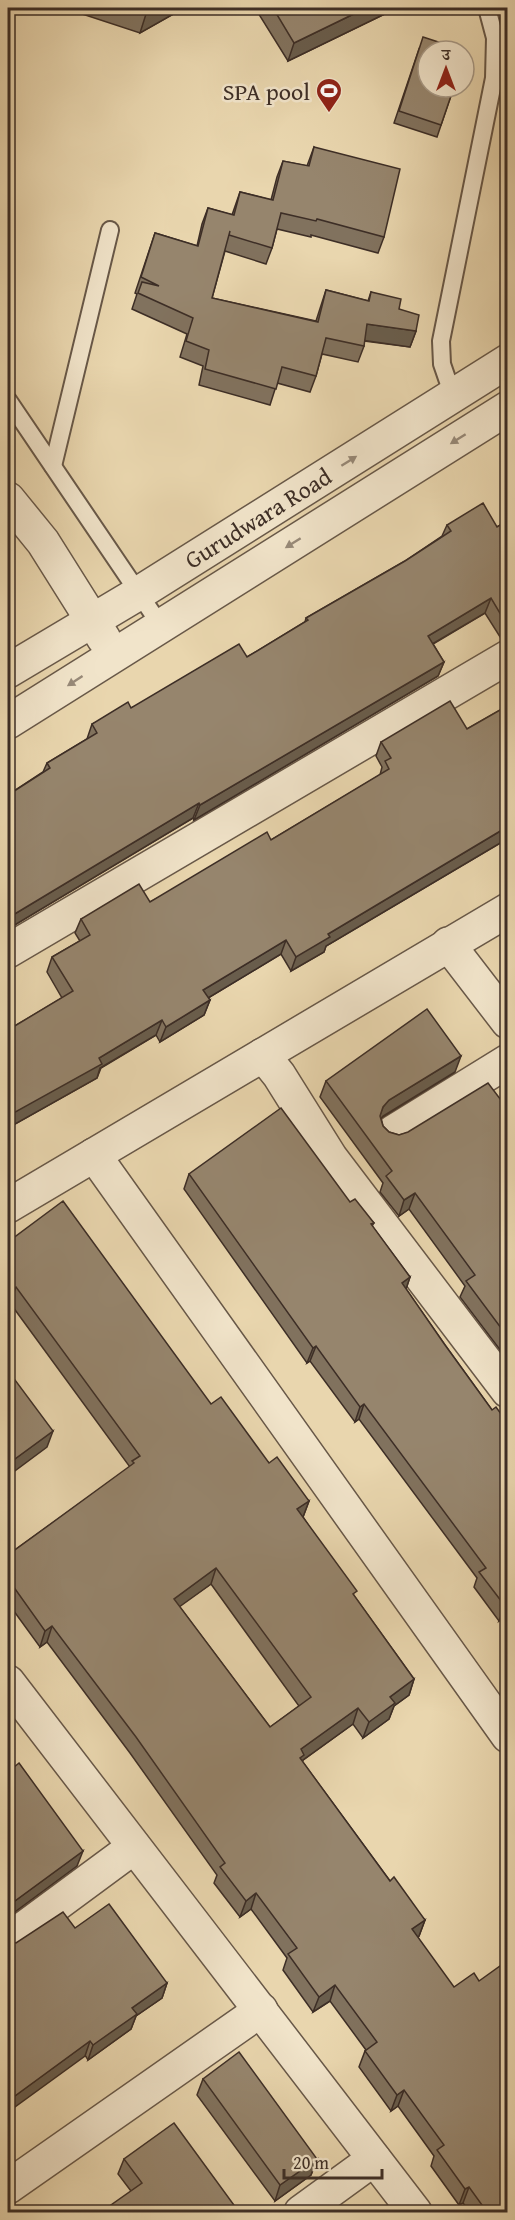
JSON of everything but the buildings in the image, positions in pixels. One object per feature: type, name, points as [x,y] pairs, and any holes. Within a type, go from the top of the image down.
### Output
[{"type":"street","name":"Gurudwara Road","points":[[8,671],[139,592],[507,361]]},
{"type":"street","points":[[8,722],[507,408]]},
{"type":"street","points":[[8,499],[43,542],[91,621],[115,655]]},
{"type":"street","points":[[8,951],[507,657]]},
{"type":"street","points":[[8,1206],[507,910]]},
{"type":"street","points":[[448,944],[507,1022]]},
{"type":"street","points":[[263,1054],[279,1075],[331,1158],[507,1391]]},
{"type":"street","points":[[393,1132],[507,1061]]},
{"type":"street","points":[[94,1155],[507,1736]]},
{"type":"street","points":[[10,1690],[261,2010],[415,2212]]},
{"type":"street","points":[[8,1940],[134,1847]]},
{"type":"street","points":[[8,2187],[261,2010]]},
{"type":"street","points":[[301,2212],[375,2159]]},
{"type":"lane","points":[[453,396],[442,364],[441,341],[494,78],[495,38],[487,8]]},
{"type":"lane","points":[[53,466],[110,230]]},
{"type":"lane","points":[[8,400],[161,626]]},
{"type":"place","name":"SPA pool","points":[[329,114]]}]
